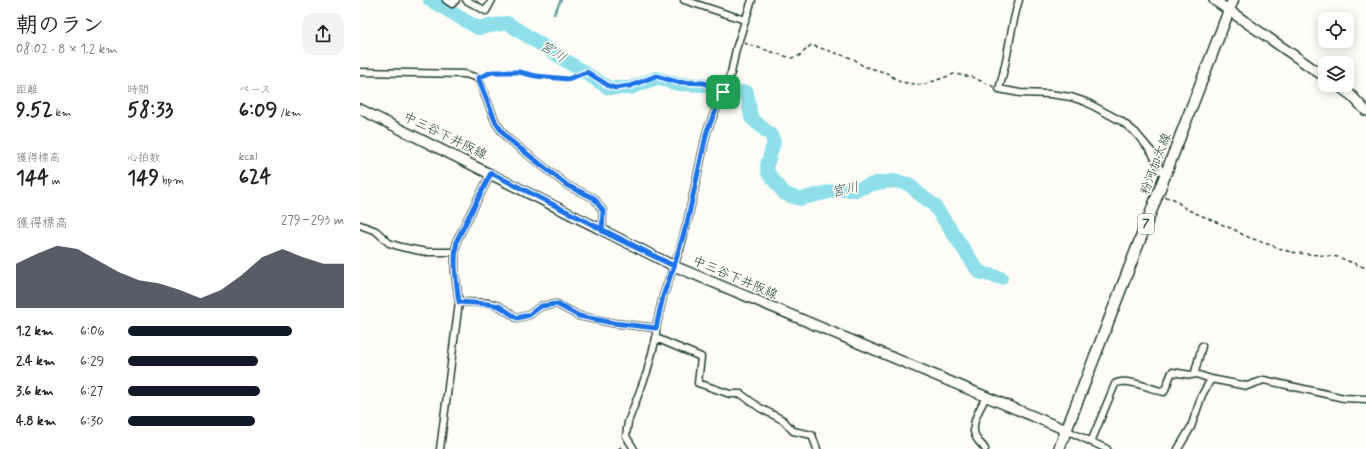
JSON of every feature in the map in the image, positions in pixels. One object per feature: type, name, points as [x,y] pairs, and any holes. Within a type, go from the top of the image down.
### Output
[{"type":"main road","points":[[1214,0],[1318,71]]},
{"type":"main road","name":"粉河加太線","points":[[1059,449],[1233,0]]},
{"type":"main road","points":[[1347,92],[1366,110]]},
{"type":"main road","name":"中三谷下井阪線","points":[[360,109],[491,173],[602,231],[674,266],[1066,430]]},
{"type":"street","points":[[446,0],[452,4],[456,0]]},
{"type":"street","points":[[466,0],[486,12],[492,0]]},
{"type":"street","points":[[684,0],[745,20]]},
{"type":"street","points":[[634,449],[626,436],[628,422],[647,372],[656,338],[656,328],[663,296],[687,223],[707,131],[731,73],[738,41],[752,0]]},
{"type":"street","points":[[1019,0],[1014,17],[1009,54],[999,89],[1020,93],[1050,94],[1071,97],[1086,102],[1122,121],[1135,132],[1151,151],[1161,171],[1166,173]]},
{"type":"street","points":[[360,72],[465,74],[478,78],[496,123],[507,138],[568,186],[594,198],[603,211],[602,231]]},
{"type":"street","points":[[440,449],[459,302],[455,273],[455,252],[457,240],[491,173]]},
{"type":"street","points":[[360,225],[376,231],[389,243],[400,247],[426,252],[455,252]]},
{"type":"street","points":[[459,302],[499,306],[517,318],[529,315],[541,306],[557,304],[579,316],[613,323],[656,328]]},
{"type":"street","points":[[656,338],[701,357],[698,382],[730,394],[741,394],[760,408],[783,420],[793,431],[812,436],[817,449]]},
{"type":"street","points":[[1196,374],[1195,369],[1202,346]]},
{"type":"street","points":[[1091,442],[1115,384],[1118,382],[1131,382],[1164,392],[1172,372],[1191,375],[1196,374],[1247,386],[1264,380],[1344,398],[1366,398]]},
{"type":"street","points":[[1178,449],[1191,427],[1202,395],[1211,378]]},
{"type":"street","points":[[985,449],[976,439],[974,429],[975,420],[986,397]]},
{"type":"street","points":[[1066,430],[1107,449]]},
{"type":"path","points":[[738,41],[791,58],[799,56],[811,45],[854,59],[863,66],[887,73],[900,82],[923,85],[954,74],[972,77],[999,89]]},
{"type":"path","points":[[478,78],[492,72],[519,72],[536,76],[568,79],[587,72],[609,86],[615,88],[630,86],[656,76],[677,82],[704,83],[723,92]]},
{"type":"path","points":[[1157,195],[1174,199],[1186,209],[1245,236],[1290,252],[1338,257],[1366,268]]},
{"type":"waterway","name":"宮川","points":[[430,0],[478,28],[507,23],[609,88],[630,88],[656,78],[678,84],[703,85]]},
{"type":"waterway","points":[[554,14],[561,0]]},
{"type":"waterway","name":"宮川","points":[[726,93],[747,92],[751,118],[771,135],[774,142],[767,165],[768,173],[785,194],[800,199],[837,190],[855,190],[876,183],[894,181],[909,184],[934,205],[979,272],[1001,278]]},
{"type":"route","points":[[723,92],[704,83],[677,82],[656,76],[630,86],[615,88],[609,86],[587,72],[568,79],[536,76],[519,72],[492,72],[478,78],[486,94],[496,123],[507,138],[568,186],[594,198],[603,211],[602,231],[638,248],[674,266],[663,296],[656,328],[613,323],[579,316],[557,304],[541,306],[529,315],[517,318],[499,306],[459,302],[455,273],[455,252],[457,240],[491,173],[602,231],[674,266],[680,249],[696,187],[707,131],[723,92]]}]
